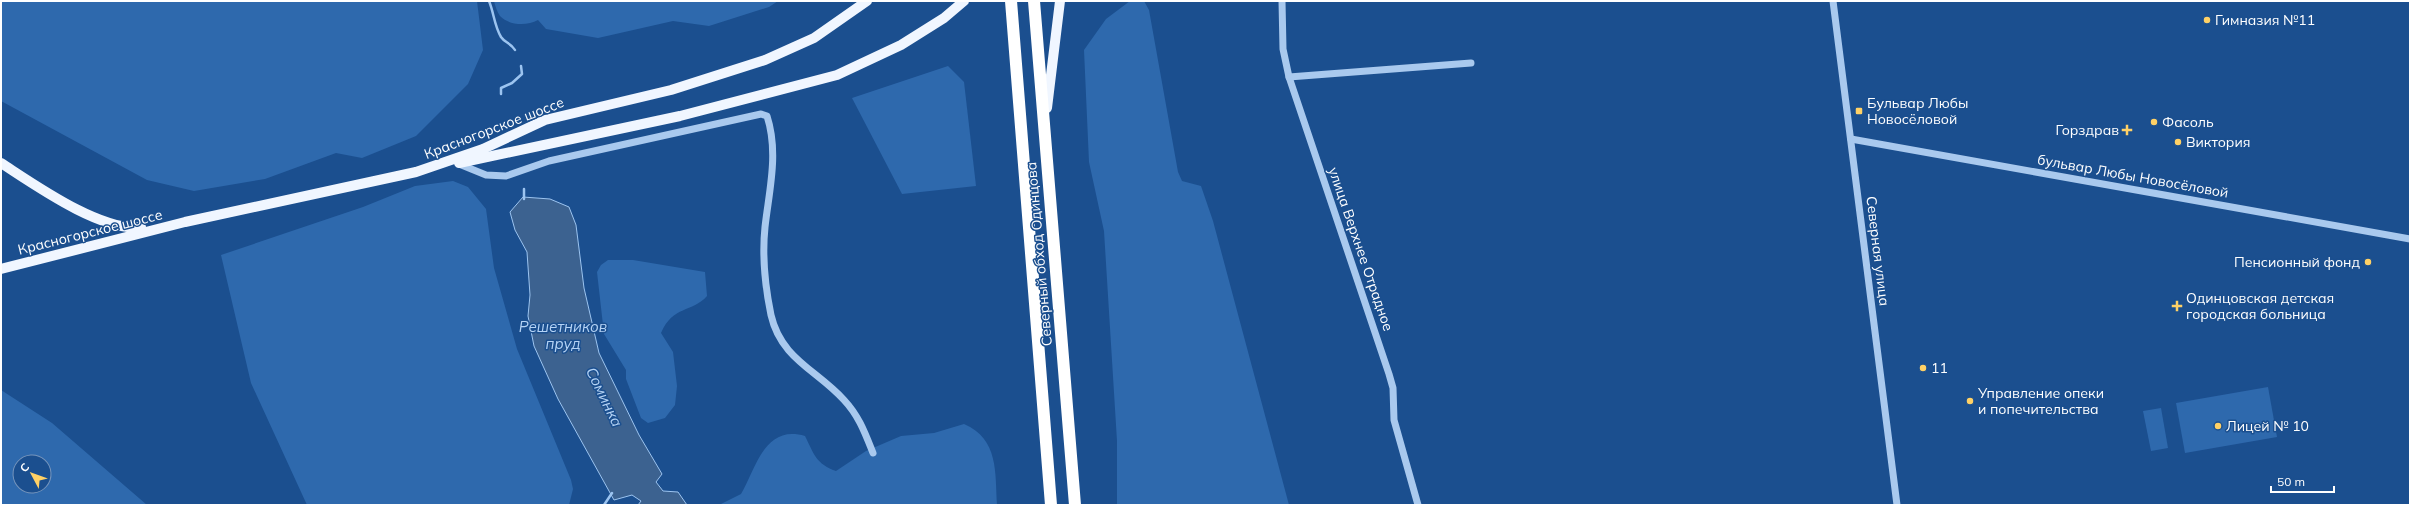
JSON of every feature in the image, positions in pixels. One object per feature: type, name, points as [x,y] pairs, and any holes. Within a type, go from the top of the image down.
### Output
[{"type":"highway","name":"Северный обход Одинцова","points":[[1011,1],[1051,505]]},
{"type":"highway","name":"Северный обход Одинцова","points":[[1034,1],[1075,505]]},
{"type":"main road","name":"Красногорское шоссе","points":[[1,269],[185,222],[416,172],[477,151],[528,127],[553,118],[671,90],[750,65],[814,38],[866,1]]},
{"type":"main road","points":[[416,172],[680,116],[837,75],[901,45],[944,18],[964,1]]},
{"type":"main road","points":[[1049,192],[1047,159],[1048,92],[1060,1]]},
{"type":"main road","name":"Красногорское шоссе","points":[[1,163],[86,214],[114,225],[132,229],[185,222]]},
{"type":"main road","points":[[107,241],[113,237],[114,225]]},
{"type":"street","name":"улица Верхнее Отрадное","points":[[1282,1],[1283,49],[1289,77],[1390,374],[1393,388],[1394,420],[1418,505]]},
{"type":"street","name":"Северная улица","points":[[1833,1],[1897,505]]},
{"type":"street","points":[[1289,77],[1471,63]]},
{"type":"street","points":[[459,164],[486,175],[506,176],[548,161],[761,114],[767,116],[773,146],[763,261],[771,315],[778,337],[791,353],[810,372],[843,399],[862,423],[873,452]]},
{"type":"street","name":"бульвар Любы Новосёловой","points":[[1851,139],[2410,239]]},
{"type":"shaded area","points":[[1,1],[477,1],[483,50],[468,84],[416,136],[362,158],[336,153],[265,179],[194,191],[147,180],[1,101]]},
{"type":"shaded area","points":[[494,1],[778,1],[769,7],[709,26],[673,21],[598,38],[546,29],[538,20],[524,24],[509,22],[500,16]]},
{"type":"shaded area","points":[[1130,1],[1144,1],[1149,10],[1178,172],[1182,181],[1201,186],[1213,221],[1289,505],[1117,505],[1117,441],[1104,231],[1089,162],[1084,50],[1106,19]]},
{"type":"shaded area","points":[[948,66],[964,82],[976,186],[902,194],[852,98]]},
{"type":"shaded area","points":[[453,181],[468,187],[486,209],[494,268],[517,349],[571,480],[573,489],[569,505],[307,505],[251,383],[221,255],[363,207],[415,186]]},
{"type":"shaded area","points":[[608,260],[633,260],[705,272],[707,296],[695,305],[677,313],[666,324],[661,333],[673,352],[677,386],[675,405],[665,418],[648,423],[641,418],[626,379],[626,370],[604,334],[597,272],[601,265]]},
{"type":"shaded area","points":[[2268,387],[2277,437],[2185,453],[2176,403]]},
{"type":"shaded area","points":[[1,390],[52,423],[147,505],[1,505]]},
{"type":"shaded area","points":[[2161,408],[2168,448],[2151,451],[2143,411]]},
{"type":"shaded area","points":[[964,424],[975,430],[984,438],[989,448],[995,469],[997,505],[719,505],[741,494],[763,451],[771,442],[780,436],[791,434],[805,436],[816,458],[824,465],[836,471],[866,451],[901,436],[934,433]]},
{"type":"water","name":"Решетников пруд","points":[[523,197],[550,199],[569,207],[576,225],[584,288],[599,353],[639,435],[662,474],[656,482],[663,491],[678,492],[687,505],[638,505],[641,501],[632,495],[614,500],[558,399],[534,346],[528,316],[530,295],[527,252],[515,230],[510,212]]},
{"type":"waterway","name":"Соминка","points":[[489,1],[501,37],[515,50]]},
{"type":"waterway","name":"Соминка","points":[[501,94],[501,88],[512,83],[522,74],[521,66]]},
{"type":"waterway","name":"Соминка","points":[[524,189],[524,199]]},
{"type":"waterway","points":[[604,505],[612,493]]},
{"type":"place","name":"Гимназия №11","points":[[2207,20]]},
{"type":"place","name":"Бульвар Любы Новосёловой","points":[[1859,111]]},
{"type":"place","name":"Фасоль","points":[[2154,122]]},
{"type":"place","name":"Горздрав","points":[[2127,130]]},
{"type":"place","name":"Виктория","points":[[2178,142]]},
{"type":"place","name":"Пенсионный фонд","points":[[2368,262]]},
{"type":"place","name":"Одинцовская детская городская больница","points":[[2177,306]]},
{"type":"place","name":"11","points":[[1923,368]]},
{"type":"place","name":"Управление опеки и попечительства","points":[[1970,401]]},
{"type":"place","name":"Лицей № 10","points":[[2218,426]]}]
